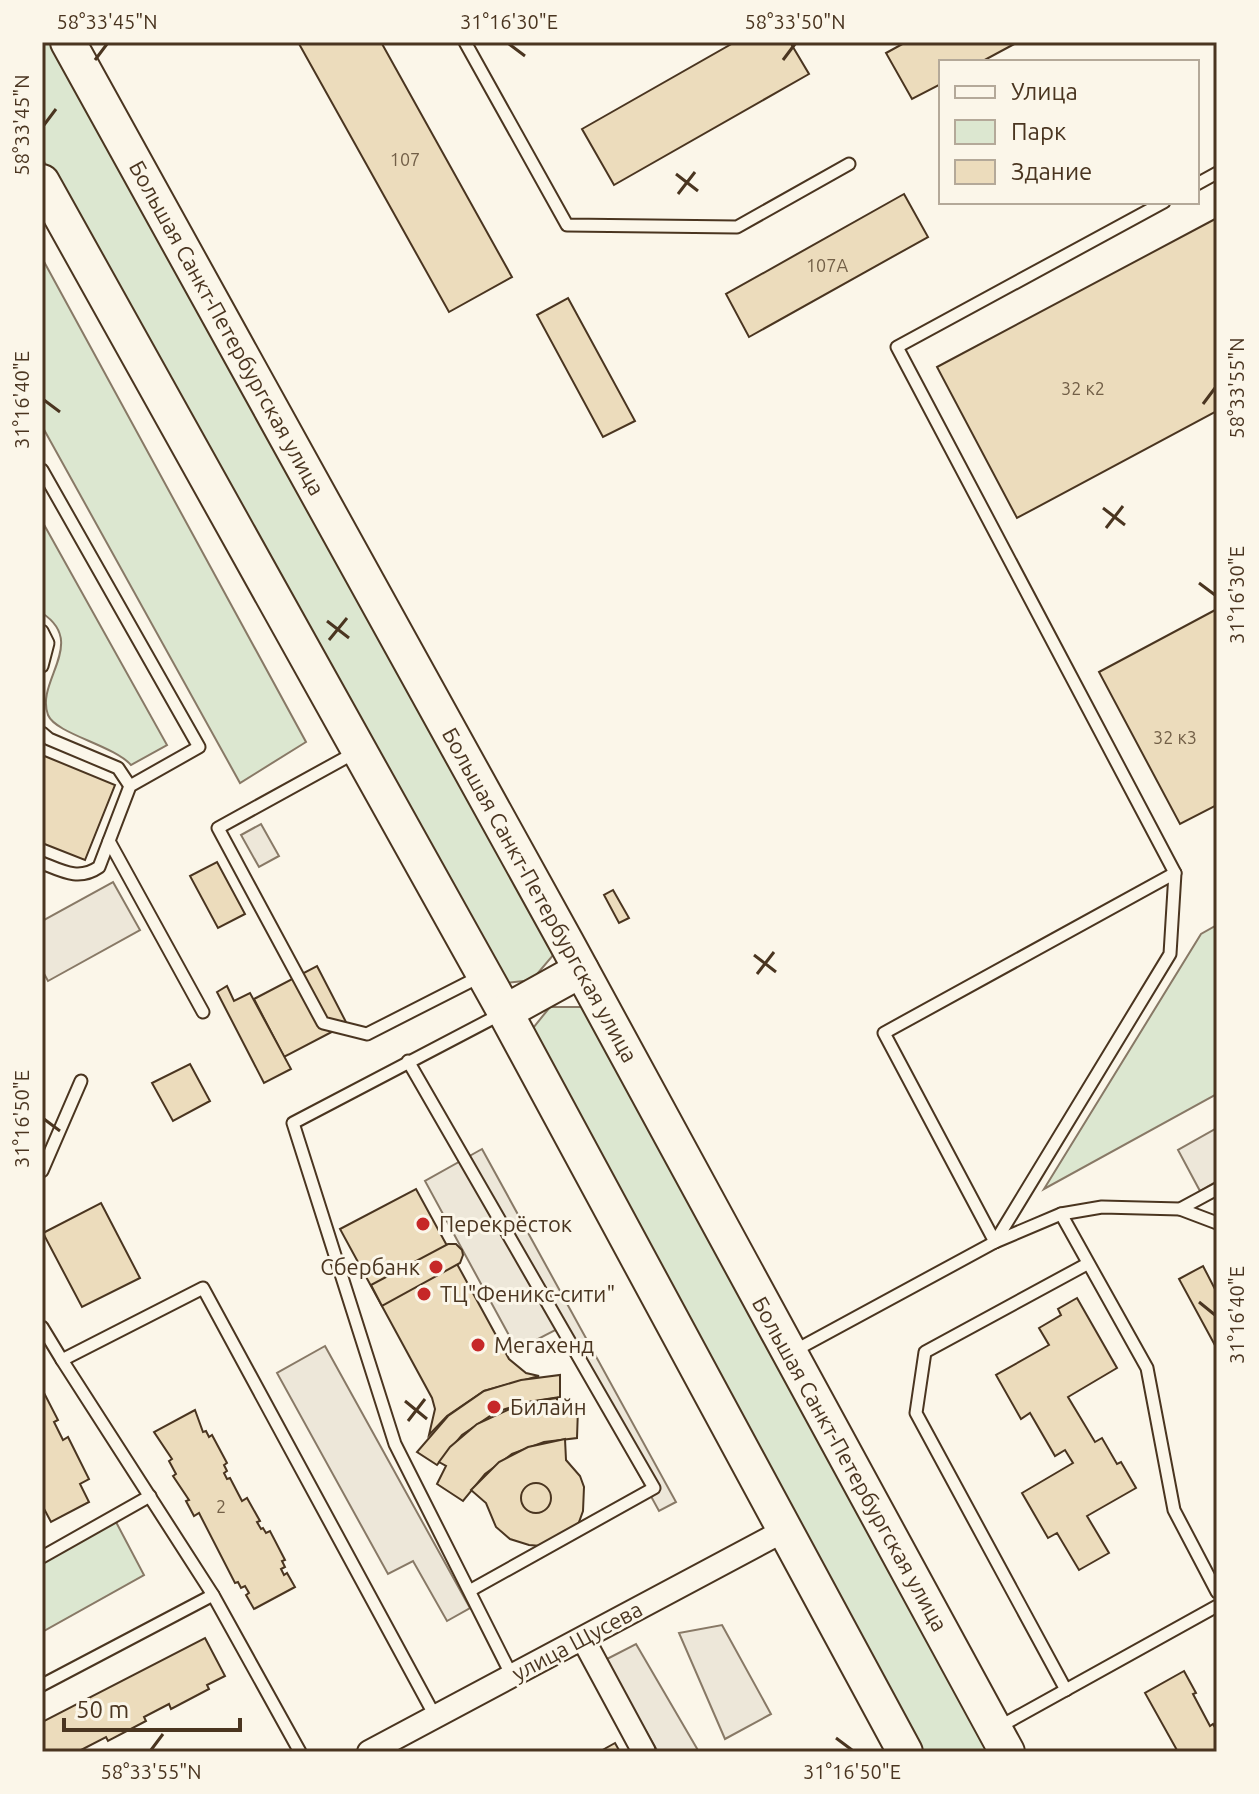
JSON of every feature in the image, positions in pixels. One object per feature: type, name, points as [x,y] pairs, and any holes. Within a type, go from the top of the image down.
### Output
[{"type":"main road","name":"Большая Санкт-Петербургская улица","points":[[68,42],[581,970],[1001,1740]]},
{"type":"main road","points":[[42,182],[505,1012],[905,1752]]},
{"type":"main road","points":[[505,1012],[581,970]]},
{"type":"street","name":"улица Щусева","points":[[377,1750],[785,1530]]},
{"type":"street","points":[[583,1639],[644,1752]]},
{"type":"lane","points":[[465,42],[567,225],[737,227],[849,164]]},
{"type":"lane","points":[[1199,183],[1217,173]]},
{"type":"lane","points":[[995,1242],[1170,954],[1175,873],[897,347],[1160,204]]},
{"type":"lane","points":[[42,470],[199,747],[130,786],[99,867],[89,873],[69,874],[42,863]]},
{"type":"lane","points":[[42,631],[48,643],[42,666]]},
{"type":"lane","points":[[42,733],[49,739],[118,768],[130,786]]},
{"type":"lane","points":[[359,750],[218,828],[323,1023],[367,1034],[483,974]]},
{"type":"lane","points":[[109,841],[203,1012]]},
{"type":"lane","points":[[995,1242],[884,1033],[1175,873]]},
{"type":"lane","points":[[505,1012],[293,1123],[395,1444],[512,1676]]},
{"type":"lane","points":[[408,1061],[654,1488],[471,1590]]},
{"type":"lane","points":[[42,1171],[81,1081]]},
{"type":"lane","points":[[1180,1209],[1217,1189]]},
{"type":"lane","points":[[790,1353],[995,1242],[1061,1214],[1102,1207],[1180,1209],[1217,1223]]},
{"type":"lane","points":[[1061,1214],[1147,1368],[1174,1510],[1217,1592]]},
{"type":"lane","points":[[1066,1690],[916,1413],[925,1352],[1087,1264]]},
{"type":"lane","points":[[62,1360],[203,1288],[435,1716]]},
{"type":"lane","points":[[42,1327],[213,1595],[300,1752]]},
{"type":"lane","points":[[42,1557],[150,1496]]},
{"type":"lane","points":[[42,1685],[213,1595]]},
{"type":"lane","points":[[1001,1740],[1066,1690],[1217,1606]]},
{"type":"green space","points":[[42,42],[55,42],[555,953],[532,980],[498,984],[42,158]]},
{"type":"green space","points":[[42,258],[306,742],[240,783],[42,426]]},
{"type":"green space","points":[[42,521],[167,745],[131,765],[112,751],[62,728],[48,715],[48,689],[61,649],[61,637],[55,625],[42,613]]},
{"type":"green space","points":[[1217,925],[1217,1094],[1044,1189],[1201,934]]},
{"type":"green space","points":[[550,1007],[585,1007],[992,1752],[919,1752],[529,1033]]},
{"type":"green space","points":[[116,1522],[144,1575],[42,1632],[42,1560]]},
{"type":"shaded area","points":[[261,824],[279,856],[259,867],[241,835]]},
{"type":"shaded area","points":[[113,882],[140,930],[48,981],[42,970],[42,921]]},
{"type":"shaded area","points":[[1217,1128],[1217,1181],[1200,1191],[1178,1150]]},
{"type":"shaded area","points":[[482,1149],[676,1502],[659,1511],[559,1328],[517,1350],[425,1181]]},
{"type":"shaded area","points":[[325,1346],[470,1608],[447,1621],[413,1561],[388,1574],[277,1373]]},
{"type":"shaded area","points":[[722,1625],[771,1714],[725,1739],[679,1633]]},
{"type":"shaded area","points":[[636,1644],[699,1752],[658,1752],[605,1660]]},
{"type":"building","points":[[298,42],[381,42],[512,277],[449,312]]},
{"type":"building","points":[[735,42],[790,42],[809,74],[614,185],[582,129]]},
{"type":"building","points":[[906,42],[1018,42],[985,60],[939,60],[939,85],[912,99],[886,53]]},
{"type":"building","points":[[904,194],[928,237],[749,337],[726,294]]},
{"type":"building","points":[[1217,218],[1217,411],[1017,518],[937,367]]},
{"type":"building","points":[[568,298],[635,421],[603,437],[537,315]]},
{"type":"building","points":[[1217,609],[1217,805],[1180,824],[1099,672]]},
{"type":"building","points":[[42,755],[115,785],[85,860],[42,843]]},
{"type":"building","points":[[217,862],[245,914],[218,928],[190,876]]},
{"type":"building","points":[[613,890],[629,918],[619,923],[604,895]]},
{"type":"building","points":[[317,966],[347,1024],[284,1057],[254,999]]},
{"type":"building","points":[[227,986],[234,1001],[250,993],[291,1069],[264,1083],[217,992]]},
{"type":"building","points":[[190,1064],[210,1101],[173,1121],[152,1083]]},
{"type":"building","name":"ТЦ\"Феникс-сити\"","points":[[416,1189],[509,1359],[526,1373],[539,1376],[484,1391],[447,1416],[429,1435],[435,1409],[432,1398],[340,1229]]},
{"type":"building","points":[[101,1203],[140,1278],[82,1307],[43,1233]]},
{"type":"building","points":[[448,1244],[456,1244],[462,1250],[460,1263],[382,1306],[371,1285]]},
{"type":"building","points":[[1203,1266],[1217,1293],[1217,1349],[1179,1279]]},
{"type":"building","points":[[1077,1298],[1117,1368],[1068,1397],[1095,1442],[1102,1438],[1136,1488],[1087,1516],[1109,1553],[1079,1570],[1057,1533],[1048,1538],[1022,1493],[1073,1463],[1065,1450],[1055,1456],[1030,1413],[1021,1419],[996,1375],[1049,1345],[1039,1328],[1061,1315],[1058,1309]]},
{"type":"building","points":[[560,1375],[560,1397],[528,1402],[496,1412],[462,1435],[437,1465],[417,1452],[448,1416],[484,1391],[521,1380]]},
{"type":"building","points":[[42,1389],[58,1420],[54,1422],[63,1440],[68,1437],[89,1479],[80,1484],[89,1502],[51,1522],[42,1505]]},
{"type":"building","points":[[557,1398],[557,1406],[578,1408],[577,1438],[544,1442],[512,1454],[485,1474],[463,1501],[437,1484],[446,1466],[439,1462],[450,1447],[477,1424],[523,1403]]},
{"type":"building","points":[[195,1410],[203,1432],[206,1431],[209,1437],[212,1435],[227,1463],[224,1473],[227,1479],[230,1478],[242,1501],[247,1498],[261,1529],[266,1533],[270,1531],[285,1560],[282,1561],[285,1567],[281,1569],[295,1587],[254,1609],[245,1586],[241,1588],[238,1582],[235,1583],[199,1513],[194,1516],[186,1501],[189,1500],[173,1476],[176,1474],[169,1461],[172,1459],[154,1432]]},
{"type":"building","points":[[565,1439],[566,1460],[580,1476],[584,1487],[583,1511],[579,1522],[573,1531],[541,1546],[510,1539],[496,1527],[486,1503],[471,1490],[499,1462],[528,1447]]},
{"type":"building","points":[[536,1483],[547,1487],[551,1498],[547,1509],[536,1513],[525,1509],[521,1498],[525,1487]]},
{"type":"building","points":[[205,1638],[225,1676],[207,1685],[209,1689],[171,1709],[169,1704],[144,1717],[146,1721],[108,1741],[106,1737],[82,1752],[42,1752],[42,1722]]},
{"type":"building","points":[[1184,1671],[1210,1726],[1213,1724],[1217,1731],[1217,1752],[1178,1752],[1145,1693]]},
{"type":"building","points":[[615,1743],[620,1752],[599,1752]]},
{"type":"place","name":"Перекрёсток","points":[[423,1224]]},
{"type":"place","name":"Сбербанк","points":[[436,1267]]},
{"type":"place","name":"ТЦ\"Феникс-сити\"","points":[[424,1294]]},
{"type":"place","name":"Мегахенд","points":[[478,1345]]},
{"type":"place","name":"Билайн","points":[[494,1407]]}]
